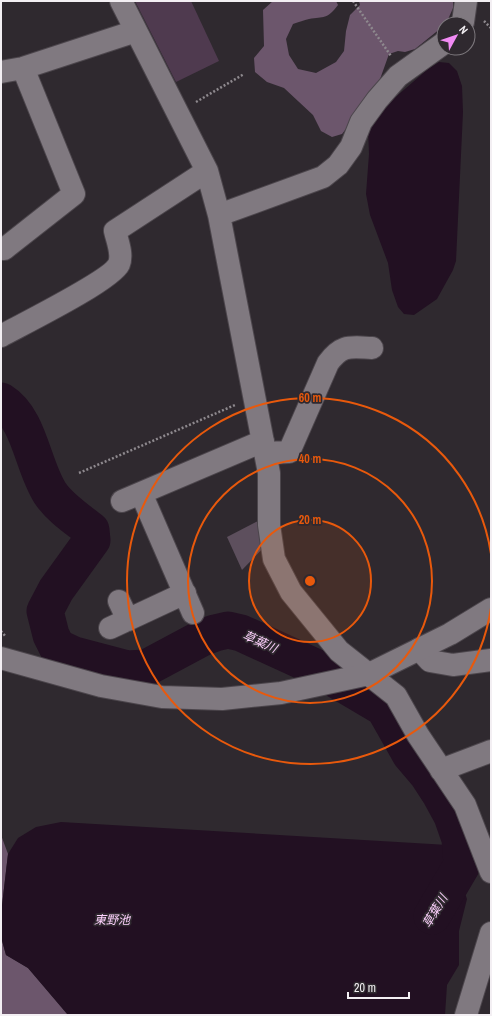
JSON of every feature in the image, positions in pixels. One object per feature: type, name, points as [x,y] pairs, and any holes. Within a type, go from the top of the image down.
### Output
[{"type":"street","points":[[121,1],[207,171],[220,215],[269,473],[269,525],[274,558],[291,592],[339,651],[396,696],[418,735],[465,805],[491,872]]},
{"type":"street","points":[[464,16],[466,1]]},
{"type":"street","points":[[1,72],[23,68],[136,31]]},
{"type":"street","points":[[220,215],[323,177],[338,165],[350,147],[361,122],[376,100],[403,73],[436,49]]},
{"type":"street","points":[[4,249],[74,194],[23,68]]},
{"type":"street","points":[[1,336],[65,310],[89,288],[112,272],[119,264],[120,254],[115,231],[207,171]]},
{"type":"street","points":[[193,613],[185,593],[132,497],[264,447],[289,452],[328,364],[335,354],[348,347],[372,348]]},
{"type":"street","points":[[119,616],[185,593]]},
{"type":"street","points":[[1,658],[102,686],[162,697],[222,699],[281,693],[369,674],[450,634],[491,609]]},
{"type":"street","points":[[418,649],[430,660],[453,665],[491,660]]},
{"type":"street","points":[[441,770],[491,752]]},
{"type":"street","points":[[466,1015],[491,933]]},
{"type":"path","points":[[353,1],[403,73]]},
{"type":"path","points":[[178,112],[244,74]]},
{"type":"path","points":[[79,473],[254,397]]},
{"type":"shaded area","points":[[273,1],[336,1],[338,5],[328,15],[307,19],[293,24],[286,39],[289,55],[298,69],[316,73],[336,62],[344,51],[346,31],[350,15],[360,5],[359,1],[453,1],[453,8],[450,16],[436,16],[436,32],[415,49],[405,52],[398,51],[389,54],[379,82],[365,104],[342,134],[332,137],[321,131],[313,115],[284,88],[267,82],[255,72],[254,58],[264,46],[263,10]]},
{"type":"shaded area","points":[[260,520],[265,546],[242,570],[227,537]]},
{"type":"shaded area","points":[[1,835],[8,854],[1,914]]},
{"type":"shaded area","points":[[1,937],[6,955],[28,968],[68,1015],[1,1015]]},
{"type":"water","points":[[439,62],[449,63],[457,71],[462,86],[463,112],[456,261],[453,270],[437,299],[414,315],[404,314],[398,307],[392,290],[388,263],[370,215],[366,194],[369,154],[368,128],[376,114],[428,69]]},
{"type":"water","name":"東野池","points":[[61,822],[448,845],[467,899],[459,931],[459,965],[447,985],[445,1015],[68,1015],[28,968],[6,955],[1,937],[1,914],[8,854],[18,838],[36,827]]},
{"type":"building","points":[[135,1],[191,1],[219,61],[176,82]]},
{"type":"waterway","name":"草葉川","points":[[1,401],[11,409],[25,431],[44,482],[50,493],[64,508],[91,530],[92,540],[56,590],[45,611],[51,635],[57,647],[74,655],[127,669],[146,668],[204,637],[228,630],[241,633],[313,666],[384,708],[410,754],[427,774],[440,794],[452,816],[460,839],[462,865],[432,916]]}]
